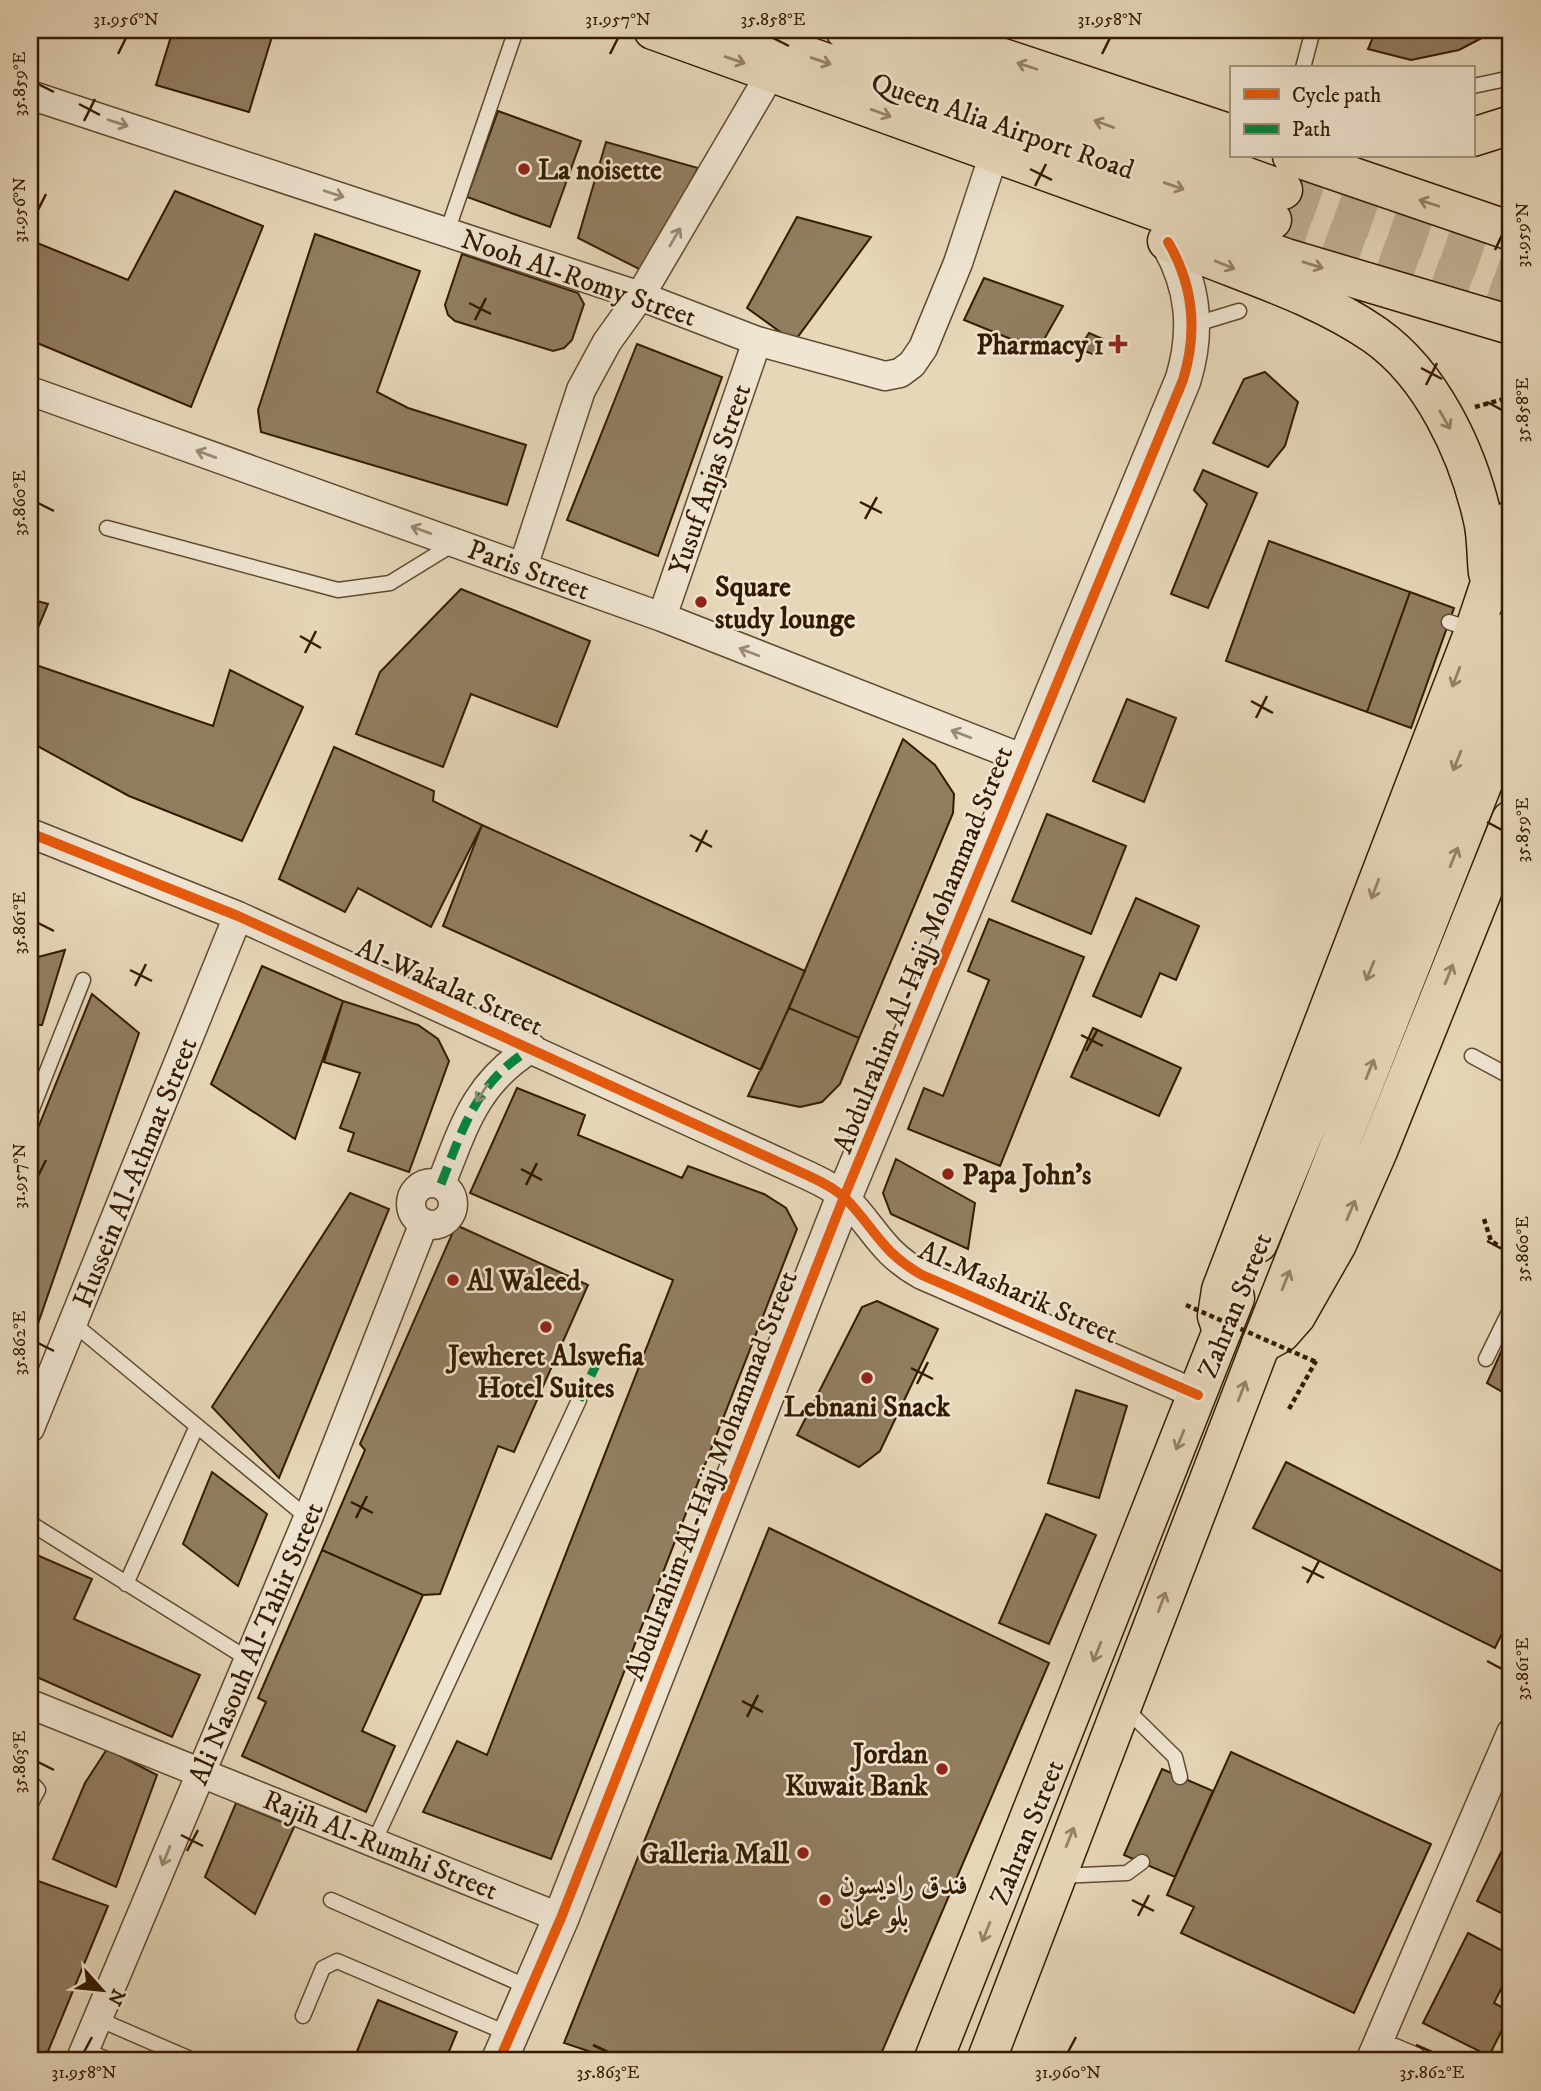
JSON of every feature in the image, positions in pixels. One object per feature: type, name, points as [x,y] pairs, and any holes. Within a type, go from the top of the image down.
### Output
[{"type":"main road","points":[[653,30],[1286,258],[1511,325]]},
{"type":"main road","name":"Queen Alia Airport Road","points":[[734,30],[1282,189]]},
{"type":"main road","name":"Queen Alia Airport Road","points":[[845,30],[1282,189]]},
{"type":"main road","points":[[918,30],[1230,134]]},
{"type":"main road","points":[[1474,137],[1511,125]]},
{"type":"main road","points":[[1080,185],[1168,242],[1329,309],[1375,335],[1401,358],[1444,417],[1467,467],[1483,521],[1489,579]]},
{"type":"main road","points":[[1282,189],[1511,232]]},
{"type":"main road","points":[[1222,1331],[1217,1311],[1228,1270],[1434,719],[1462,626],[1489,579],[1511,520]]},
{"type":"main road","name":"Zahran Street","points":[[933,2061],[1222,1331],[1511,630]]},
{"type":"main road","name":"Zahran Street","points":[[986,2061],[1054,1876],[1261,1344],[1511,712]]},
{"type":"main road","points":[[1261,1344],[1281,1333],[1296,1316],[1337,1244],[1511,820]]},
{"type":"street","points":[[523,567],[581,390],[607,342],[640,296],[771,73]]},
{"type":"street","name":"Nooh Al-Romy Street","points":[[30,94],[640,296],[757,341],[885,376],[900,373],[912,364],[923,348],[958,263],[994,154]]},
{"type":"street","name":"Abdulrahim Al-Hajj Mohammad Street","points":[[505,2048],[561,1918],[844,1197],[1183,380],[1192,344],[1193,325],[1189,290],[1168,242]]},
{"type":"street","name":"Yusuf Anjas Street","points":[[662,617],[757,341]]},
{"type":"street","name":"Paris Street","points":[[30,391],[662,617],[1024,758]]},
{"type":"street","name":"Al-Wakalat Street","points":[[30,833],[238,916],[809,1176],[844,1197]]},
{"type":"street","name":"Hussein Al-Athmat Street","points":[[31,1423],[74,1324],[238,916]]},
{"type":"street","name":"Ali Nasouh Al-Tahir Street","points":[[82,2056],[307,1518],[424,1223],[413,1212],[413,1196],[425,1184],[441,1185],[481,1091],[513,1059],[532,1048]]},
{"type":"street","name":"Al-Masharik Street","points":[[844,1197],[883,1247],[900,1263],[1198,1395]]},
{"type":"street","name":"Rajih Al-Rumhi Street","points":[[30,1704],[201,1770],[561,1918]]},
{"type":"street","points":[[1413,2061],[1373,2054],[1505,1767],[1511,1732]]},
{"type":"lane","points":[[447,232],[516,30]]},
{"type":"lane","points":[[1304,66],[1313,30]]},
{"type":"lane","points":[[1474,86],[1511,78]]},
{"type":"lane","points":[[1193,325],[1239,311]]},
{"type":"lane","points":[[107,528],[338,590],[390,583],[456,542]]},
{"type":"lane","points":[[30,1114],[83,980]]},
{"type":"lane","points":[[1472,1056],[1511,1077]]},
{"type":"lane","points":[[1486,1359],[1511,1308]]},
{"type":"lane","points":[[74,1324],[307,1518]]},
{"type":"lane","points":[[374,1842],[579,1400]]},
{"type":"lane","points":[[126,1584],[196,1428]]},
{"type":"lane","points":[[30,1523],[248,1659]]},
{"type":"lane","points":[[1122,1706],[1175,1757],[1180,1777]]},
{"type":"lane","points":[[30,1781],[37,1790],[30,1805]]},
{"type":"lane","points":[[1054,1876],[1127,1873],[1142,1862]]},
{"type":"lane","points":[[331,1900],[530,1988]]},
{"type":"lane","points":[[303,2016],[323,1968],[337,1961],[505,2048]]},
{"type":"lane","points":[[98,2020],[195,2061]]},
{"type":"lane","points":[[82,2056],[111,2061]]},
{"type":"path","points":[[1484,1219],[1491,1241],[1511,1253]]},
{"type":"path","points":[[1186,1305],[1316,1361],[1289,1409]]},
{"type":"building","points":[[173,30],[274,30],[249,112],[156,85]]},
{"type":"building","points":[[1376,30],[1497,30],[1459,50],[1411,60],[1368,49]]},
{"type":"building","name":"La noisette","points":[[498,111],[581,141],[550,227],[467,197]]},
{"type":"building","points":[[606,142],[698,168],[643,271],[578,238]]},
{"type":"building","points":[[175,191],[263,226],[191,407],[30,340],[30,240],[128,280]]},
{"type":"building","points":[[797,217],[871,237],[794,342],[747,308]]},
{"type":"building","points":[[315,234],[420,271],[377,392],[408,408],[526,445],[507,505],[261,432],[258,410]]},
{"type":"building","points":[[462,254],[578,293],[584,304],[572,340],[564,348],[553,351],[455,321],[448,315],[445,305]]},
{"type":"building","points":[[984,278],[1063,306],[1038,350],[964,320]]},
{"type":"building","points":[[1089,333],[1103,339],[1098,356],[1079,349]]},
{"type":"building","points":[[637,344],[722,377],[658,556],[567,520]]},
{"type":"building","points":[[1265,372],[1298,402],[1285,446],[1268,467],[1213,443],[1244,379]]},
{"type":"building","points":[[1203,470],[1257,493],[1208,608],[1171,594],[1207,504],[1194,490]]},
{"type":"building","points":[[1269,541],[1410,592],[1367,712],[1226,661]]},
{"type":"building","points":[[461,589],[590,641],[557,727],[471,694],[443,767],[356,734],[380,672]]},
{"type":"building","points":[[1410,592],[1454,608],[1411,728],[1367,712]]},
{"type":"building","points":[[30,599],[48,604],[30,647]]},
{"type":"building","points":[[30,663],[213,726],[230,670],[303,707],[242,841],[129,796],[30,742]]},
{"type":"building","points":[[1127,699],[1176,718],[1144,802],[1093,781]]},
{"type":"building","points":[[903,739],[935,765],[954,794],[953,813],[859,1038],[789,1008]]},
{"type":"building","points":[[334,747],[434,791],[433,801],[482,825],[431,927],[358,888],[345,912],[279,879]]},
{"type":"building","points":[[1047,814],[1126,846],[1091,934],[1012,901]]},
{"type":"building","points":[[482,825],[805,971],[761,1070],[443,926]]},
{"type":"building","points":[[1136,898],[1199,926],[1176,980],[1160,973],[1141,1017],[1093,996]]},
{"type":"building","points":[[989,919],[1084,957],[1000,1166],[908,1129],[924,1088],[943,1096],[989,980],[968,971]]},
{"type":"building","points":[[65,950],[42,1025],[30,1025],[30,959]]},
{"type":"building","points":[[262,966],[343,1001],[295,1139],[211,1084]]},
{"type":"building","points":[[92,994],[139,1033],[34,1335],[30,1334],[30,1148]]},
{"type":"building","points":[[343,1001],[418,1025],[438,1039],[449,1061],[409,1172],[348,1151],[354,1133],[340,1128],[360,1073],[324,1062]]},
{"type":"building","points":[[789,1008],[859,1038],[840,1084],[822,1102],[800,1107],[748,1096]]},
{"type":"building","points":[[1093,1028],[1181,1068],[1159,1116],[1071,1077]]},
{"type":"building","points":[[517,1088],[585,1115],[578,1135],[682,1178],[688,1166],[764,1194],[786,1208],[797,1229],[551,1859],[423,1812],[457,1741],[487,1755],[673,1280],[470,1193]]},
{"type":"building","points":[[896,1159],[975,1203],[968,1249],[891,1214],[883,1193]]},
{"type":"building","points":[[350,1193],[389,1209],[279,1478],[212,1407]]},
{"type":"building","points":[[456,1225],[588,1285],[514,1452],[498,1446],[440,1594],[423,1595],[322,1550],[365,1450],[360,1444]]},
{"type":"building","points":[[877,1301],[938,1329],[880,1451],[859,1467],[797,1435],[862,1307]]},
{"type":"building","points":[[1511,1330],[1511,1397],[1487,1383]]},
{"type":"building","points":[[1076,1390],[1127,1406],[1099,1498],[1048,1483]]},
{"type":"building","points":[[1286,1462],[1511,1576],[1511,1615],[1495,1648],[1253,1528]]},
{"type":"building","points":[[212,1472],[267,1514],[238,1586],[183,1544]]},
{"type":"building","points":[[1046,1514],[1096,1535],[1049,1644],[999,1623]]},
{"type":"building","name":"Galleria Mall","points":[[769,1528],[1049,1663],[878,2061],[618,2061],[564,2043]]},
{"type":"building","points":[[322,1550],[423,1595],[362,1731],[395,1746],[366,1812],[242,1756],[266,1702],[258,1698]]},
{"type":"building","points":[[30,1552],[92,1579],[74,1619],[200,1675],[172,1737],[30,1674]]},
{"type":"building","points":[[107,1749],[157,1775],[116,1887],[53,1859],[85,1783]]},
{"type":"building","points":[[1231,1752],[1431,1844],[1354,2013],[1181,1933],[1194,1907],[1167,1895]]},
{"type":"building","points":[[1162,1769],[1213,1791],[1175,1877],[1124,1855]]},
{"type":"building","points":[[236,1803],[294,1827],[255,1914],[205,1877]]},
{"type":"building","points":[[1511,1832],[1511,1918],[1477,1901]]},
{"type":"building","points":[[38,1881],[108,1906],[44,2061],[30,2061],[30,1900]]},
{"type":"building","points":[[1468,1933],[1511,1955],[1511,1969],[1494,2003],[1511,2012],[1489,2056],[1423,2023]]},
{"type":"building","points":[[378,2000],[457,2032],[445,2061],[353,2061]]},
{"type":"tunnel","points":[[1283,190],[1511,269]]},
{"type":"tunnel","points":[[1272,220],[1511,303]]},
{"type":"marked path","points":[[441,1184],[474,1107],[497,1075],[532,1048]]},
{"type":"marked path","points":[[579,1400],[599,1359]]},
{"type":"cycle path","points":[[499,2061],[561,1918],[844,1197],[1183,380],[1191,344],[1191,309],[1183,275],[1168,242]]},
{"type":"cycle path","points":[[30,833],[238,916],[814,1178],[842,1195],[888,1249],[922,1275],[1198,1395]]},
{"type":"place","name":"La noisette","points":[[524,169]]},
{"type":"place","name":"Pharmacy 1","points":[[1118,344]]},
{"type":"place","name":"Square study lounge","points":[[701,602]]},
{"type":"place","name":"Papa John's","points":[[948,1174]]},
{"type":"place","name":"Al Waleed","points":[[453,1280]]},
{"type":"place","name":"Jewheret Alswefia Hotel Suites","points":[[546,1327]]},
{"type":"place","name":"Lebnani Snack","points":[[867,1378]]},
{"type":"place","name":"Jordan Kuwait Bank","points":[[942,1769]]},
{"type":"place","name":"Galleria Mall","points":[[803,1853]]},
{"type":"place","name":"فندق راديسون بلو عمان","points":[[825,1900]]}]
